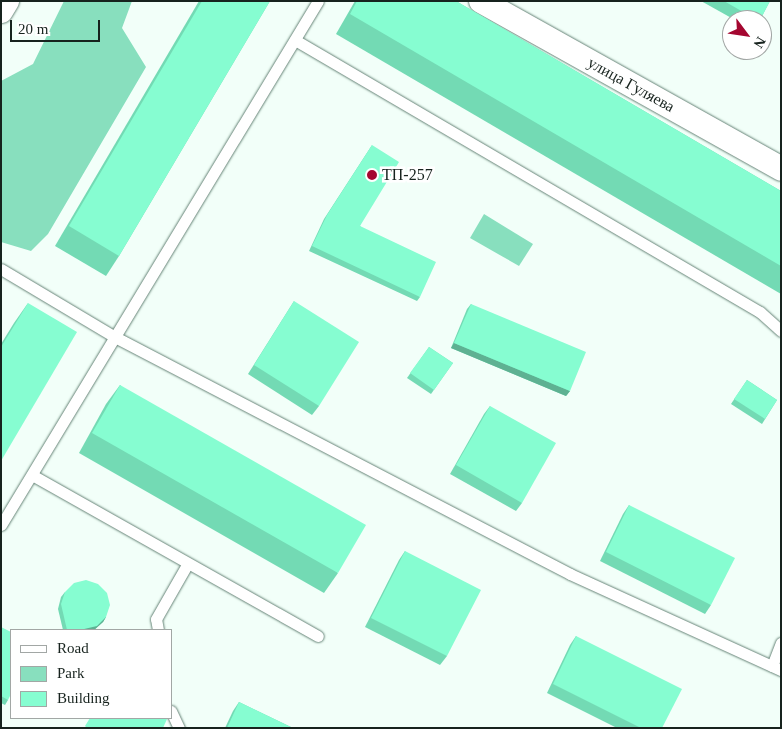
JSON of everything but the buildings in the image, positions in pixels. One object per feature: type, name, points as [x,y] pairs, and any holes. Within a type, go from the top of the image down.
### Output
[{"type":"street","points":[[1,11],[7,1]]},
{"type":"street","name":"улица Гуляева","points":[[481,1],[781,169]]},
{"type":"lane","points":[[1,525],[318,1]]},
{"type":"lane","points":[[294,40],[760,312],[781,331]]},
{"type":"lane","points":[[1,269],[115,337],[570,574],[776,668],[781,643]]},
{"type":"lane","points":[[32,475],[318,636]]},
{"type":"lane","points":[[158,629],[156,619],[188,562]]},
{"type":"lane","points":[[172,713],[179,728]]},
{"type":"green space","points":[[64,1],[132,1],[122,28],[146,67],[48,234],[31,251],[1,242],[1,81],[33,64]]},
{"type":"green space","points":[[484,214],[533,244],[519,266],[470,238]]},
{"type":"place","name":"ТП-257","points":[[372,175]]}]
